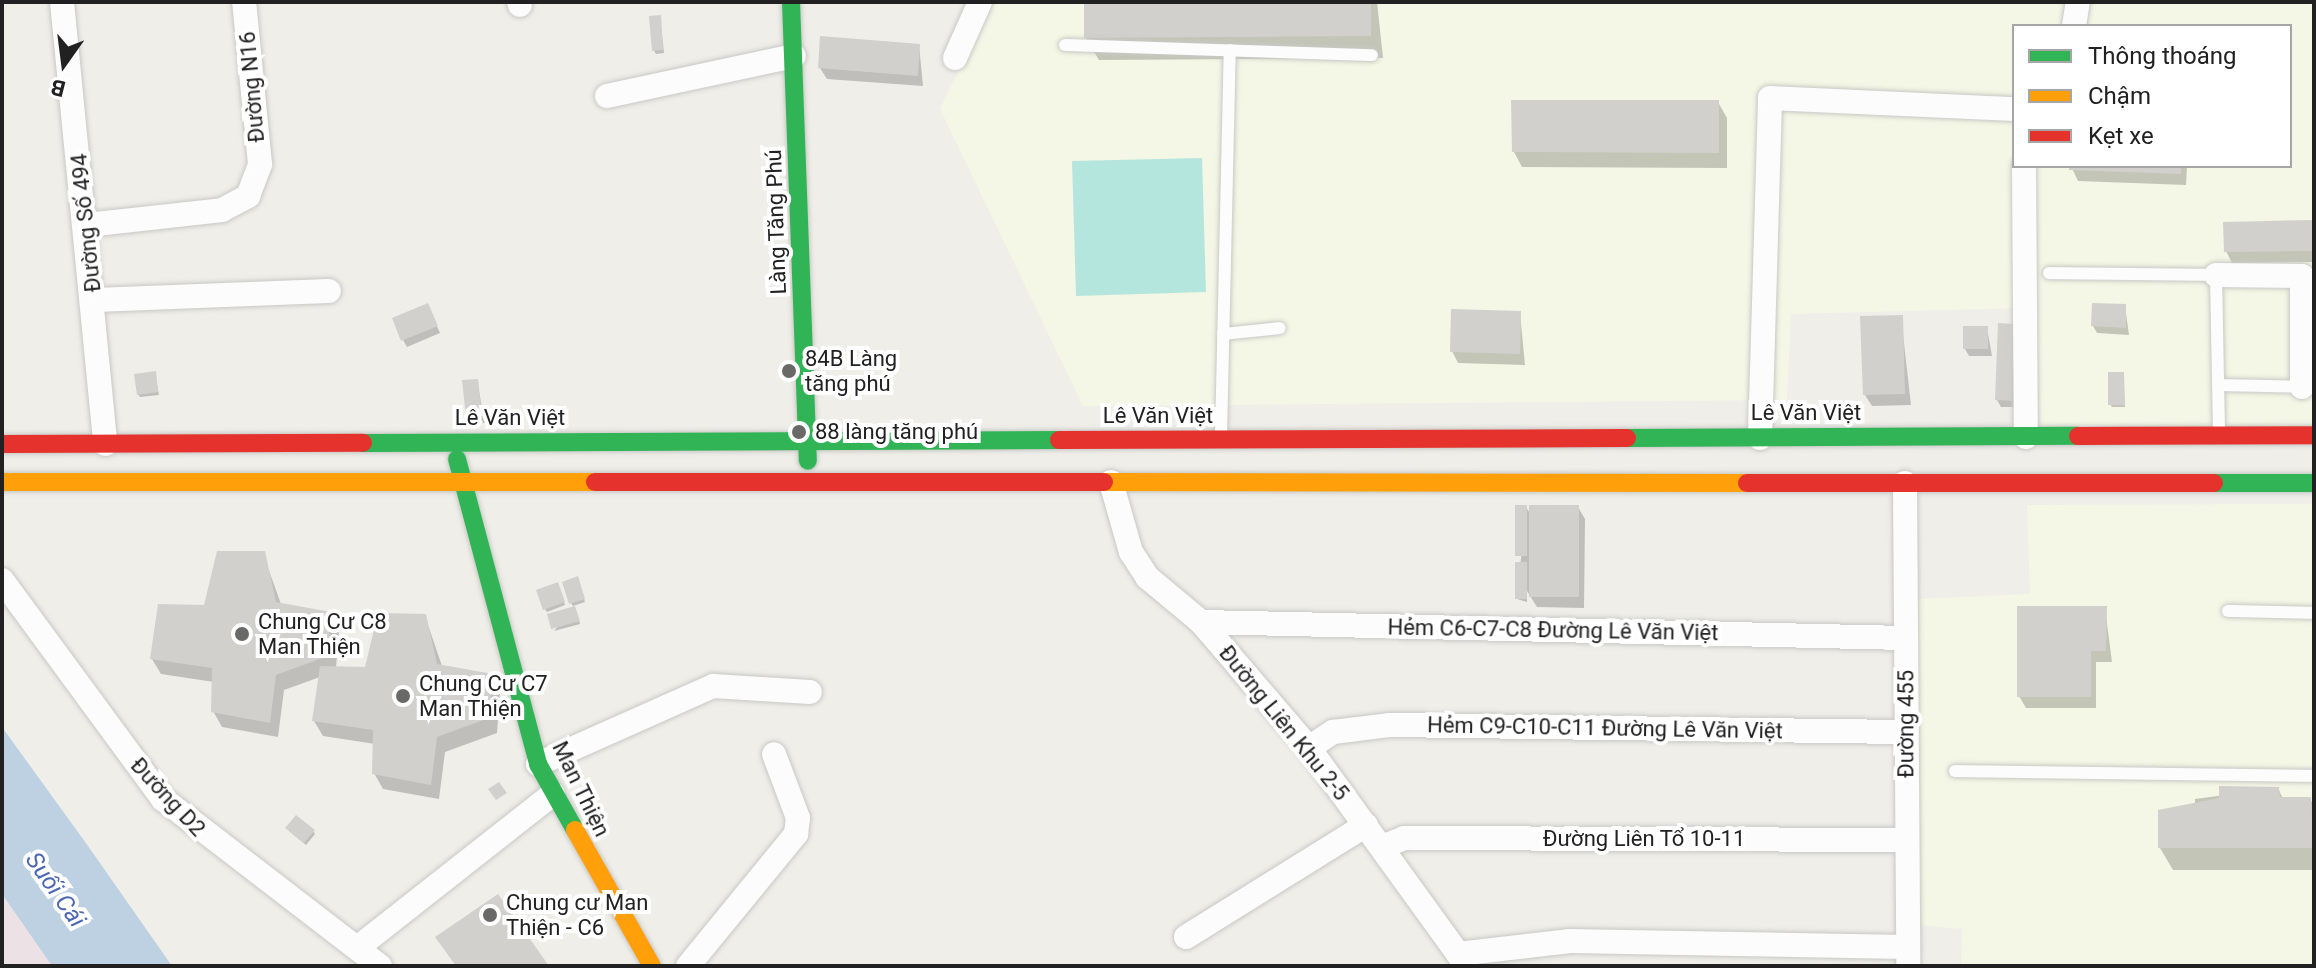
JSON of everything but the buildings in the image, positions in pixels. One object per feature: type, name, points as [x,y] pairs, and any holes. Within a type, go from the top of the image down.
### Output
[{"type":"main road","name":"Làng Tăng Phú","points":[[791,2],[809,482]]},
{"type":"main road","name":"Lê Văn Việt","points":[[2,444],[1760,438],[1905,460],[2026,437],[2314,435]]},
{"type":"main road","name":"Man Thiện","points":[[455,443],[460,482],[538,764],[652,966]]},
{"type":"main road","name":"Lê Văn Việt","points":[[2,482],[1111,482],[1905,460],[2314,483]]},
{"type":"street","name":"Đường Số 494","points":[[62,2],[87,225],[105,444]]},
{"type":"street","name":"Đường N16","points":[[87,225],[222,210],[248,196],[260,164],[244,2]]},
{"type":"street","points":[[955,58],[980,2]]},
{"type":"street","points":[[2074,24],[2078,2]]},
{"type":"street","points":[[607,96],[794,56]]},
{"type":"street","points":[[1760,438],[1770,98],[2012,109]]},
{"type":"street","points":[[2024,168],[2026,437]]},
{"type":"street","points":[[2216,275],[2308,276],[2308,387]]},
{"type":"street","points":[[94,300],[329,291]]},
{"type":"street","name":"Đường 455","points":[[1905,460],[1908,957]]},
{"type":"street","name":"Đường Liên Khu 2-5","points":[[1111,482],[1139,564],[1201,622],[1309,748],[1462,960]]},
{"type":"street","name":"Đường D2","points":[[2,580],[163,799],[203,836],[361,945],[380,966]]},
{"type":"street","name":"Hẻm C6-C7-C8 Đường Lê Văn Việt","points":[[1201,622],[1906,638]]},
{"type":"street","points":[[538,764],[713,686],[810,692]]},
{"type":"street","name":"Hẻm C9-C10-C11 Đường Lê Văn Việt","points":[[1309,748],[1333,732],[1389,725],[1906,732]]},
{"type":"street","points":[[688,966],[796,834],[798,818],[774,754]]},
{"type":"street","points":[[361,945],[553,794]]},
{"type":"street","points":[[1186,937],[1366,825]]},
{"type":"street","name":"Đường Liên Tổ 10-11","points":[[1382,847],[1404,838],[1907,840]]},
{"type":"street","points":[[1462,960],[1570,941],[1908,957]]},
{"type":"lane","points":[[1065,45],[1372,55]]},
{"type":"lane","points":[[1221,440],[1230,50]]},
{"type":"lane","points":[[2049,273],[2216,275],[2219,435]]},
{"type":"lane","points":[[1223,334],[1280,328]]},
{"type":"lane","points":[[2218,385],[2308,387]]},
{"type":"lane","points":[[2228,611],[2314,613]]},
{"type":"lane","points":[[1955,771],[2314,776]]},
{"type":"shaded area","points":[[992,2],[2314,2],[2314,435],[2026,437],[2024,308],[1791,314],[1787,400],[1083,406],[940,109]]},
{"type":"shaded area","points":[[1202,158],[1206,292],[1076,296],[1072,161]]},
{"type":"shaded area","points":[[2314,504],[2314,966],[1961,966],[1962,929],[1917,925],[1917,599],[2030,594],[2027,505]]},
{"type":"shaded area","points":[[2,894],[52,966],[2,966]]},
{"type":"water","name":"Suối Cái","points":[[2,727],[172,966],[52,966],[2,894]]},
{"type":"traffic: fast","points":[[791,2],[808,461]]},
{"type":"traffic: fast","points":[[1627,438],[2078,436]]},
{"type":"traffic: fast","points":[[363,443],[1059,440]]},
{"type":"traffic: fast","points":[[457,459],[538,764],[575,830]]},
{"type":"traffic: fast","points":[[2214,483],[2314,483]]},
{"type":"traffic: slow","points":[[2,482],[595,482]]},
{"type":"traffic: slow","points":[[1104,482],[1747,483]]},
{"type":"traffic: slow","points":[[575,830],[652,966]]},
{"type":"traffic: jam","points":[[2078,436],[2314,435]]},
{"type":"traffic: jam","points":[[1059,440],[1627,438]]},
{"type":"traffic: jam","points":[[2,444],[363,443]]},
{"type":"traffic: jam","points":[[595,482],[1104,482]]},
{"type":"traffic: jam","points":[[1747,483],[2214,483]]},
{"type":"place","name":"84B Làng tăng phú","points":[[789,371]]},
{"type":"place","name":"88 làng tăng phú","points":[[799,432]]},
{"type":"place","name":"Chung Cư C8 Man Thiện","points":[[242,634]]},
{"type":"place","name":"Chung Cư C7 Man Thiện","points":[[403,696]]},
{"type":"place","name":"Chung cư Man Thiện - C6","points":[[490,915]]}]
